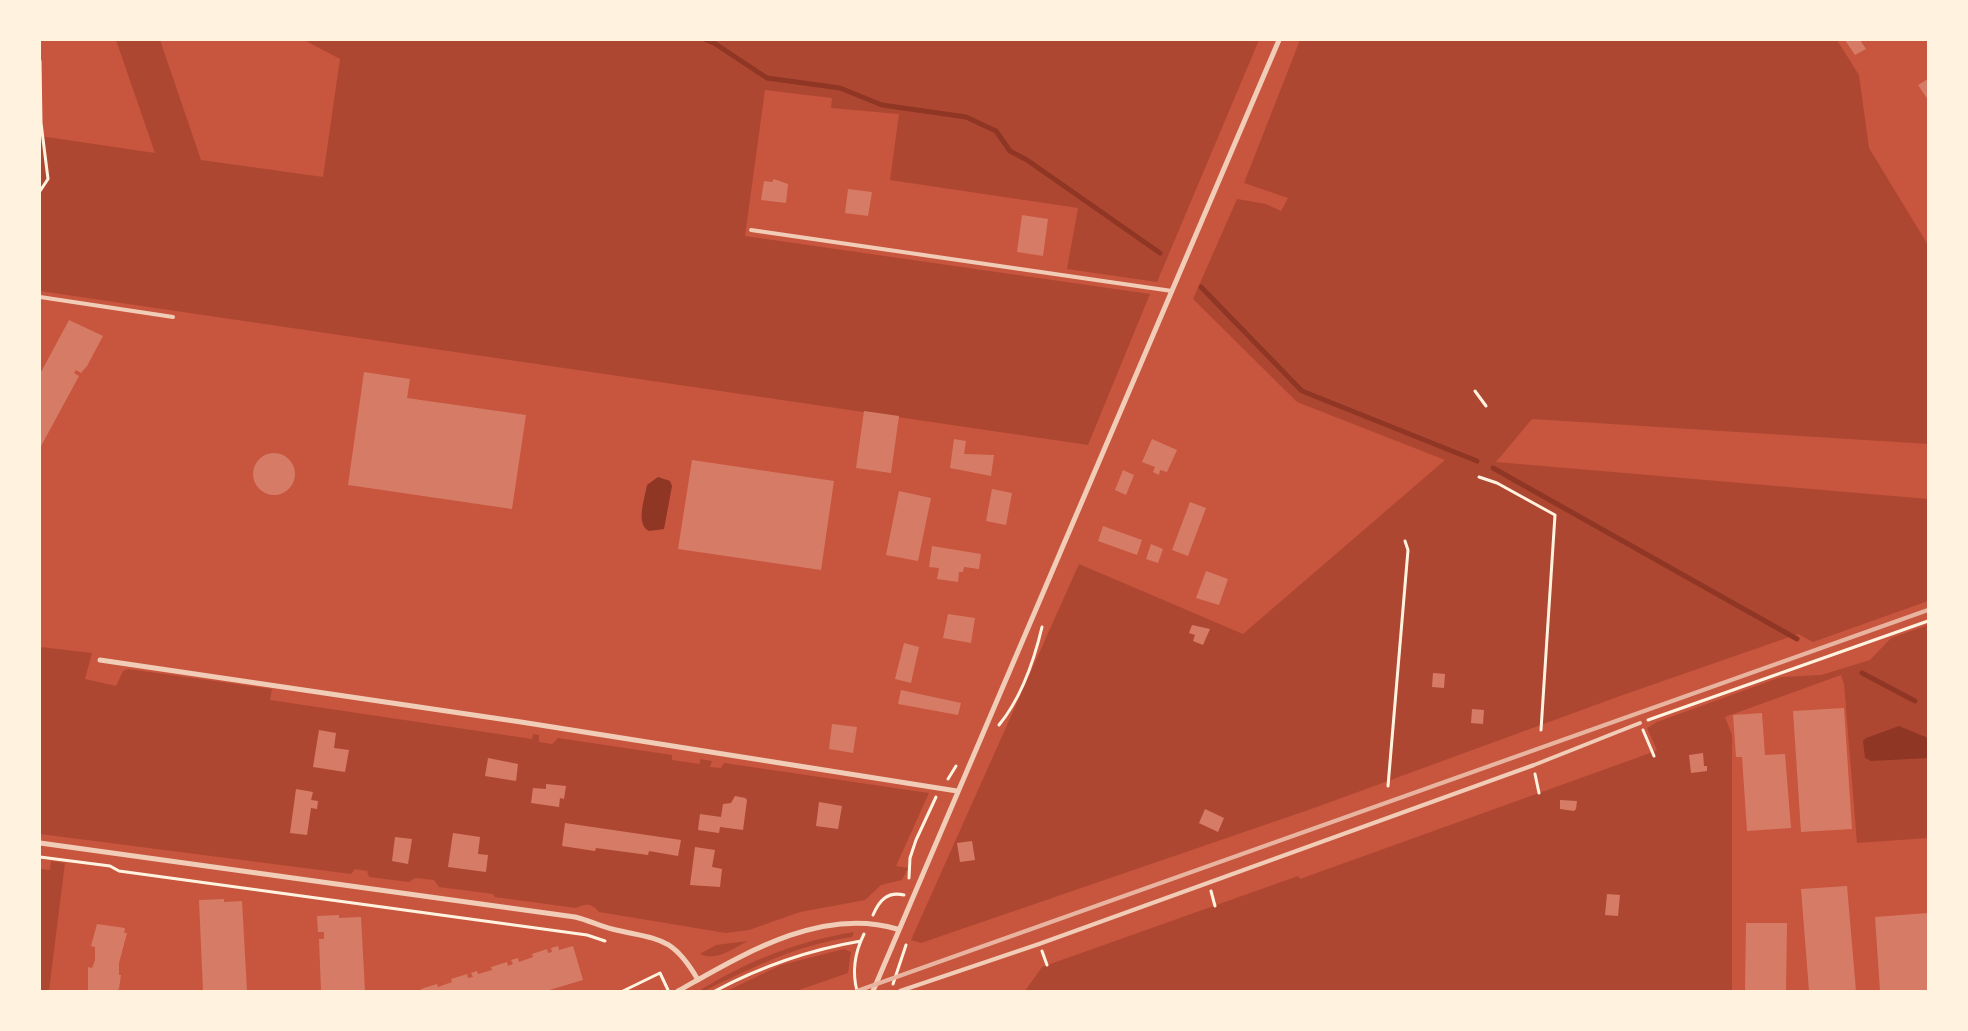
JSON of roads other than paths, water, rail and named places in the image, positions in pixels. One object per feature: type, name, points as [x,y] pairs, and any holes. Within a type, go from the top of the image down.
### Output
[{"type":"street","points":[[872,991],[1278,40]]},
{"type":"street","points":[[100,660],[957,791]]},
{"type":"street","points":[[40,843],[576,917],[613,929],[643,935],[671,945],[678,950],[698,980]]},
{"type":"street","points":[[678,991],[761,947],[817,928],[856,922],[880,924],[897,929]]},
{"type":"lane","points":[[751,230],[1172,290]]},
{"type":"lane","points":[[40,297],[173,317]]},
{"type":"lane","points":[[900,991],[1039,944],[1534,765],[1640,723]]},
{"type":"waterway","points":[[706,40],[714,43],[767,78],[840,88],[882,105],[966,117],[996,131],[1010,151],[1027,160],[1160,253]]},
{"type":"waterway","points":[[1201,287],[1302,391],[1477,461]]},
{"type":"waterway","points":[[1493,468],[1797,639]]},
{"type":"waterway","points":[[1862,673],[1915,701]]},
{"type":"railway","points":[[857,991],[1928,610]]}]
